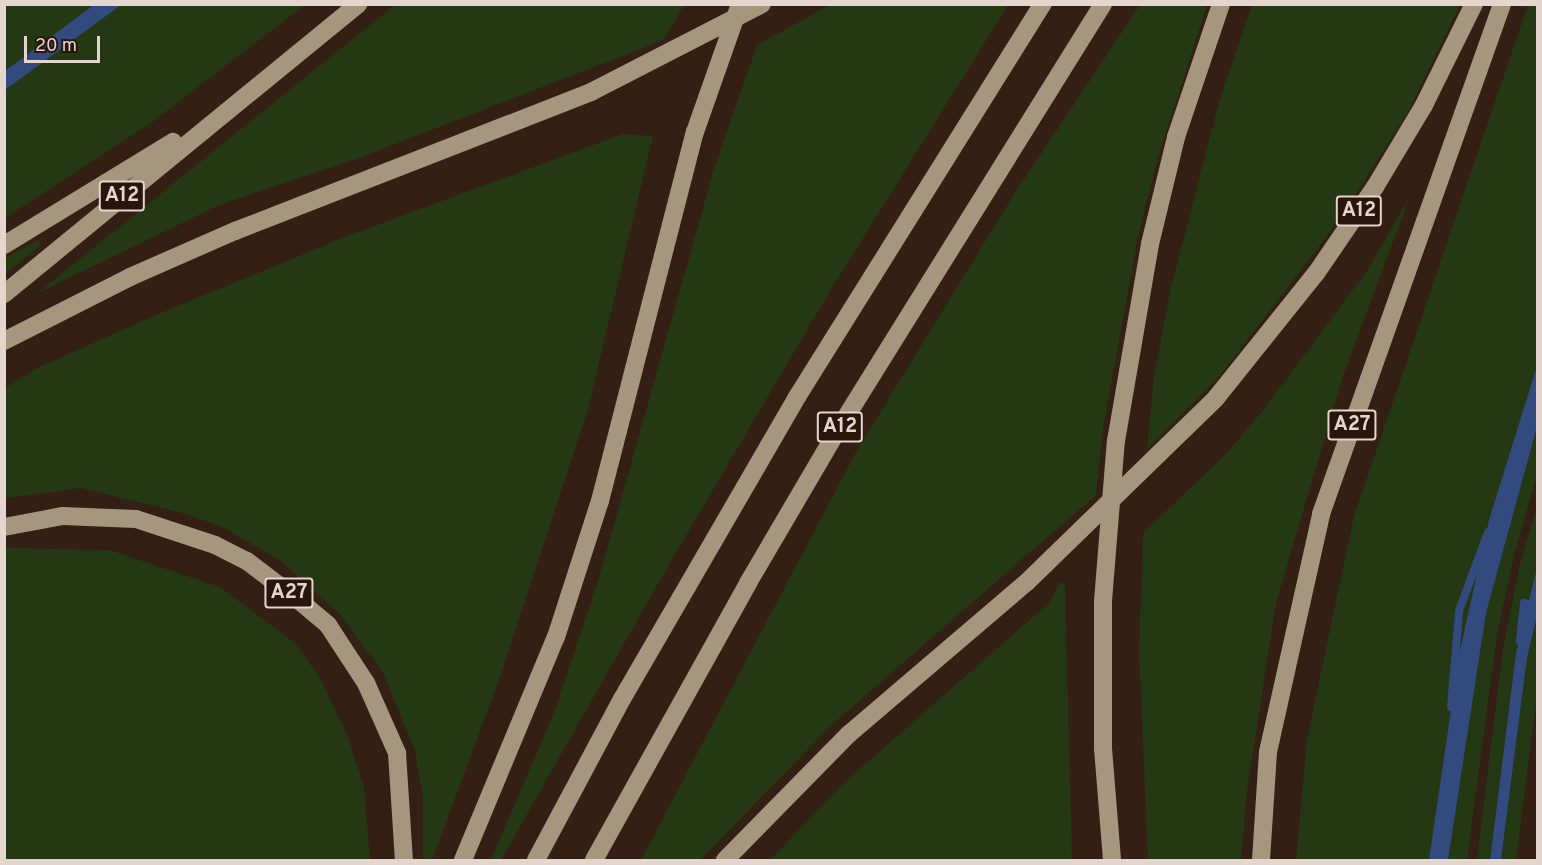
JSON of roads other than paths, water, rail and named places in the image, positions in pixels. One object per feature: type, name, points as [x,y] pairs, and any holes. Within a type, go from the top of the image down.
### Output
[{"type":"highway","name":"A12","points":[[4,294],[358,4]]},
{"type":"highway","points":[[463,861],[556,637],[600,501],[695,132],[740,4]]},
{"type":"highway","points":[[4,342],[130,277],[235,231],[495,132],[591,92],[663,58],[762,4]]},
{"type":"highway","name":"A12","points":[[536,861],[621,699],[797,397],[1043,4]]},
{"type":"highway","name":"A12","points":[[594,861],[748,583],[830,443],[1035,108],[1103,4]]},
{"type":"highway","points":[[1112,861],[1103,749],[1103,601],[1116,441],[1129,350],[1176,137],[1221,4]]},
{"type":"highway","name":"A12","points":[[725,861],[849,734],[1027,582],[1216,398],[1317,272],[1375,187],[1424,105],[1474,4]]},
{"type":"highway","name":"A27","points":[[1261,861],[1268,752],[1321,514],[1502,4]]},
{"type":"highway","name":"A12","points":[[4,245],[240,99]]},
{"type":"highway","name":"A27","points":[[4,527],[63,516],[136,519],[223,549],[247,561],[302,603],[328,625],[366,682],[398,753],[404,861]]},
{"type":"water","points":[[95,4],[121,5],[5,90],[5,71]]},
{"type":"water","points":[[1537,366],[1537,427],[1486,613],[1448,860],[1429,860],[1459,655],[1489,520]]},
{"type":"water","points":[[1537,568],[1537,616],[1527,658],[1501,860],[1490,860],[1516,653]]},
{"type":"waterway","points":[[1451,707],[1459,611],[1488,532]]},
{"type":"waterway","points":[[1520,641],[1524,603],[1538,606]]}]
